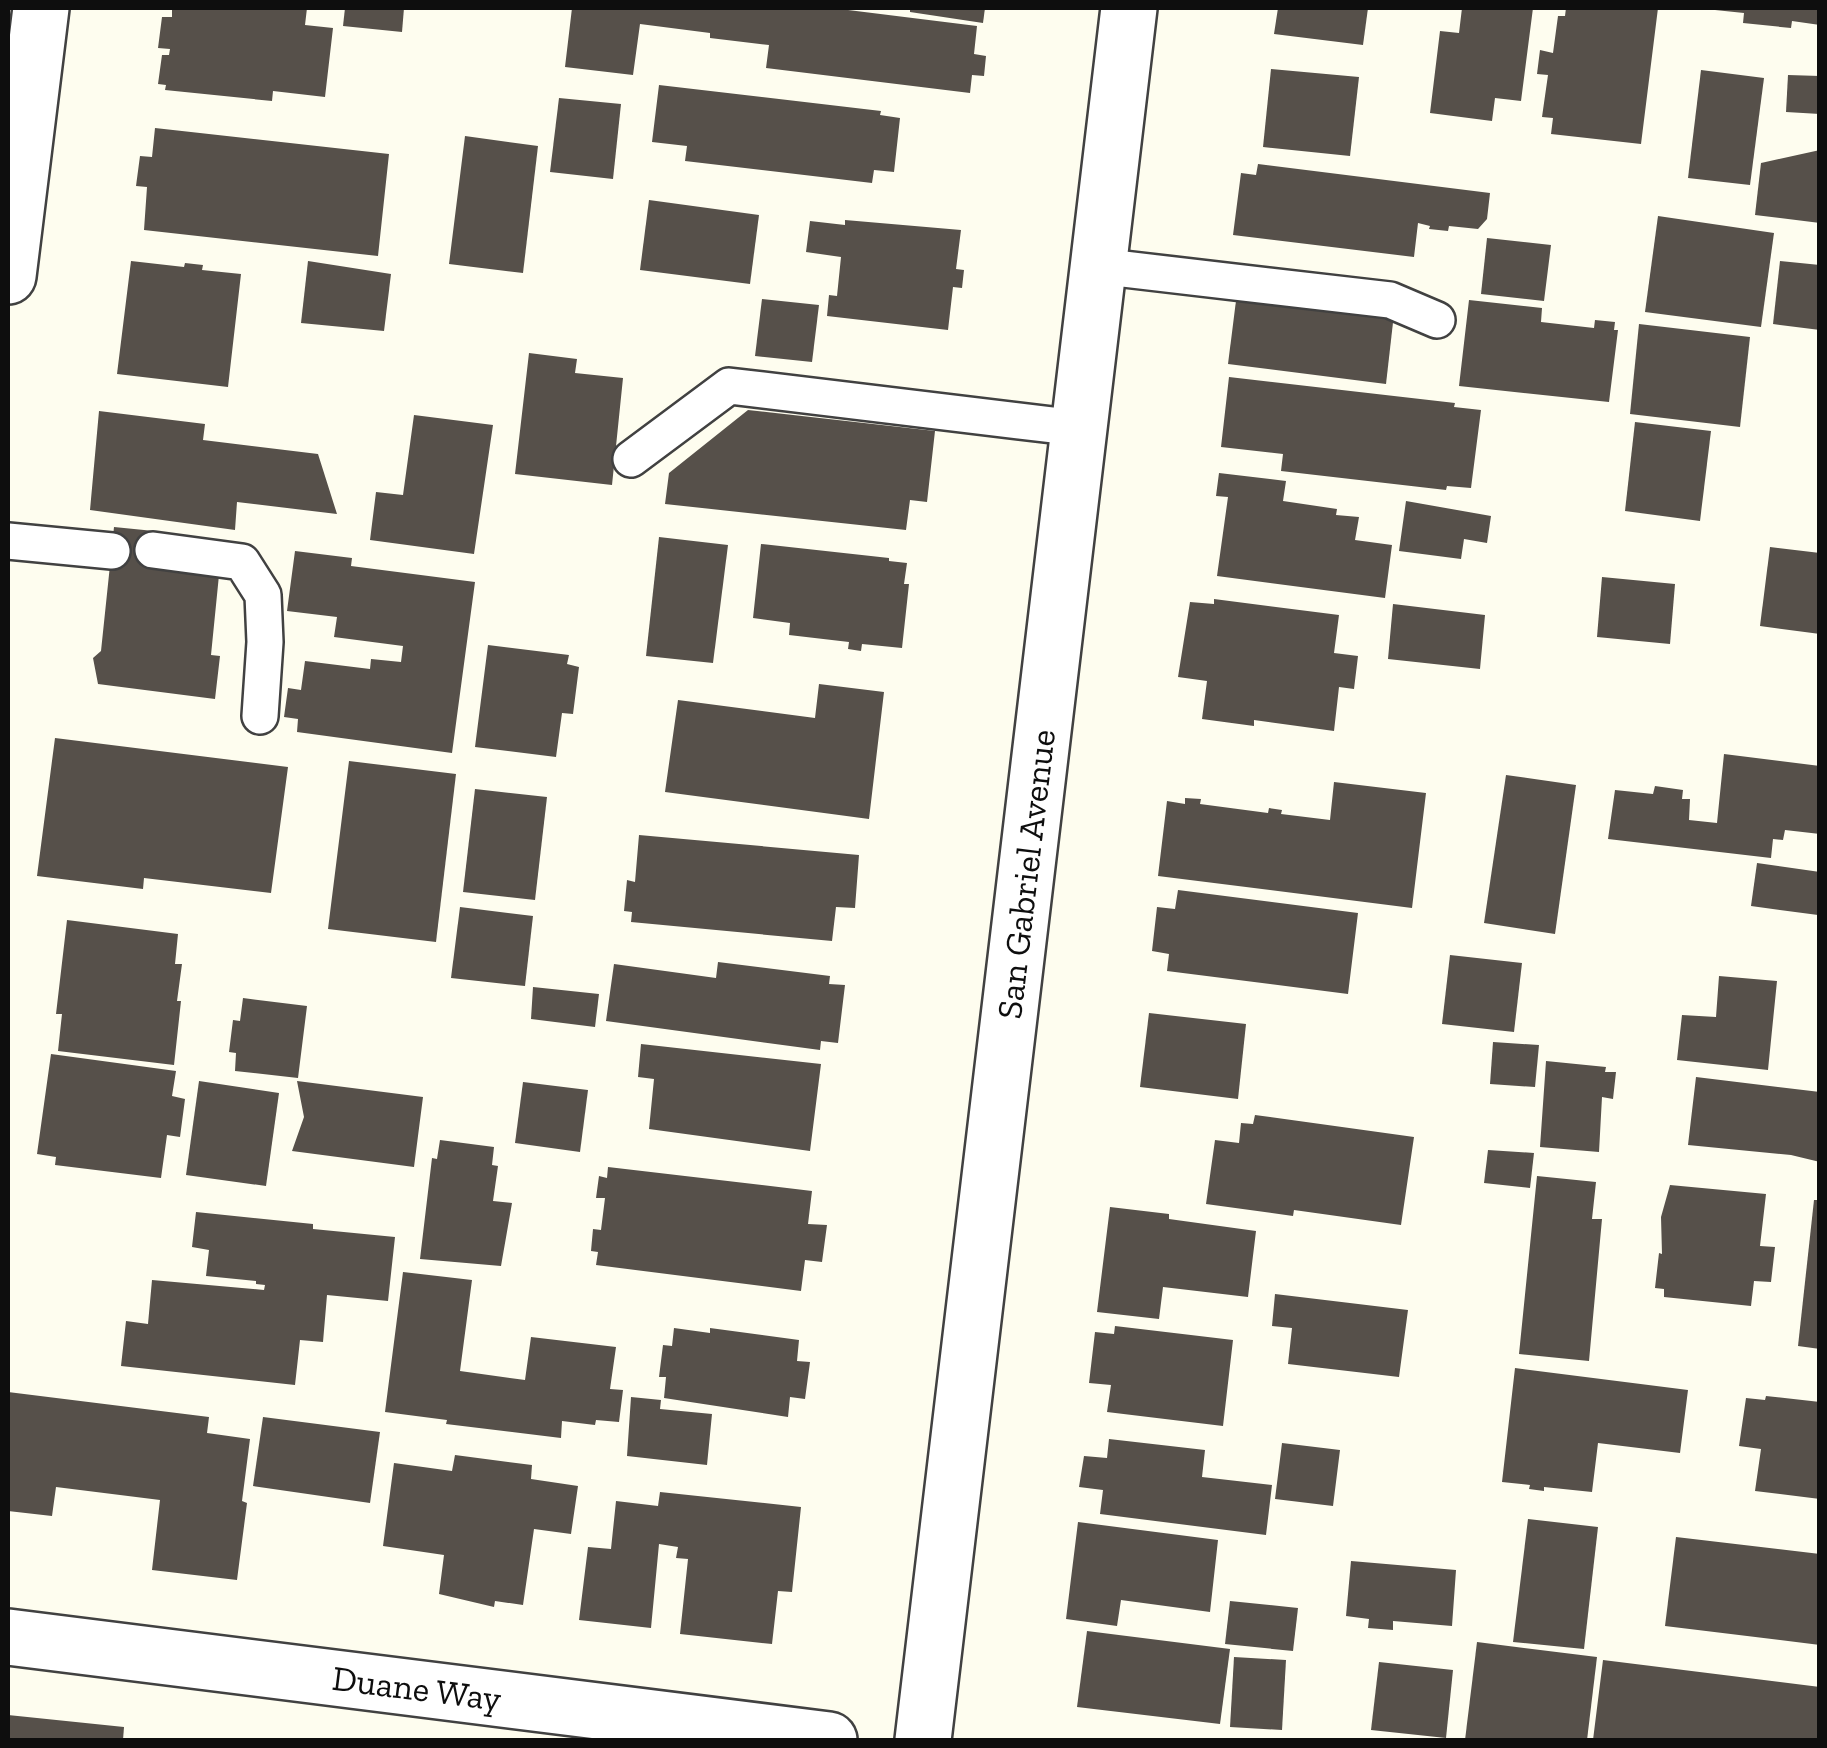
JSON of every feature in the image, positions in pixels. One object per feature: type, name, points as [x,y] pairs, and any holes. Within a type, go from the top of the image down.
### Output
[{"type":"street","points":[[8,276],[40,8]]},
{"type":"street","name":"San Gabriel Avenue","points":[[923,1740],[1129,8]]},
{"type":"street","name":"Duane Way","points":[[8,1637],[829,1740]]},
{"type":"lane","points":[[1098,266],[1390,300],[1437,320]]},
{"type":"lane","points":[[631,459],[729,386],[1078,428]]},
{"type":"lane","points":[[8,541],[112,551]]},
{"type":"lane","points":[[153,550],[242,562],[262,595],[266,642],[260,716]]},
{"type":"building","points":[[172,8],[307,8],[305,25],[333,28],[325,97],[273,91],[272,101],[165,90],[166,85],[158,84],[162,55],[169,55],[170,49],[158,48],[162,17],[172,17]]},
{"type":"building","points":[[345,8],[404,8],[402,32],[343,26]]},
{"type":"building","points":[[572,8],[832,8],[977,26],[974,54],[986,56],[984,76],[972,75],[970,93],[766,68],[769,45],[640,24],[633,75],[565,67]]},
{"type":"building","points":[[910,8],[985,8],[983,23],[910,12]]},
{"type":"building","points":[[1278,8],[1368,8],[1363,45],[1274,34]]},
{"type":"building","points":[[1462,8],[1533,8],[1521,101],[1495,98],[1492,121],[1430,113],[1440,31],[1459,33]]},
{"type":"building","points":[[1566,8],[1658,8],[1641,144],[1551,134],[1553,118],[1542,117],[1548,75],[1537,74],[1540,50],[1553,53],[1558,16],[1565,16]]},
{"type":"building","points":[[1715,8],[1820,8],[1820,25],[1792,21],[1791,28],[1743,23],[1744,13]]},
{"type":"building","points":[[1271,69],[1359,77],[1350,156],[1263,147]]},
{"type":"building","points":[[1701,70],[1764,78],[1750,185],[1688,178]]},
{"type":"building","points":[[1788,75],[1820,76],[1820,114],[1786,112]]},
{"type":"building","points":[[659,85],[881,111],[880,115],[900,118],[894,172],[874,170],[872,183],[685,161],[687,146],[652,142]]},
{"type":"building","points":[[559,98],[621,104],[613,179],[550,172]]},
{"type":"building","points":[[155,128],[389,154],[378,256],[144,230],[147,187],[136,186],[140,156],[152,157]]},
{"type":"building","points":[[465,136],[538,146],[523,273],[449,264]]},
{"type":"building","points":[[1820,150],[1820,223],[1755,215],[1761,163]]},
{"type":"building","points":[[1258,164],[1490,193],[1487,219],[1478,229],[1449,226],[1448,231],[1418,223],[1414,257],[1233,235],[1241,173],[1256,175]]},
{"type":"building","points":[[649,200],[759,215],[750,284],[640,270]]},
{"type":"building","points":[[1658,216],[1774,233],[1761,327],[1645,312]]},
{"type":"building","points":[[845,220],[961,230],[956,269],[964,270],[962,288],[953,287],[948,330],[827,316],[829,295],[837,296],[841,257],[806,252],[810,221],[845,225]]},
{"type":"building","points":[[1487,238],[1551,245],[1544,301],[1481,294]]},
{"type":"building","points":[[131,261],[184,267],[185,263],[203,265],[202,270],[241,274],[228,387],[117,374]]},
{"type":"building","points":[[308,261],[391,274],[384,331],[301,323]]},
{"type":"building","points":[[1780,261],[1820,265],[1820,330],[1773,324]]},
{"type":"building","points":[[1238,285],[1395,305],[1386,384],[1228,364]]},
{"type":"building","points":[[762,299],[819,305],[812,362],[755,356]]},
{"type":"building","points":[[1469,300],[1542,308],[1541,322],[1594,328],[1595,320],[1615,322],[1614,330],[1618,330],[1609,402],[1459,386]]},
{"type":"building","points":[[1639,324],[1750,337],[1740,427],[1630,414]]},
{"type":"building","points":[[529,353],[577,359],[575,373],[623,378],[612,485],[515,474]]},
{"type":"building","points":[[1229,377],[1455,403],[1454,407],[1481,410],[1471,488],[1447,486],[1446,490],[1281,471],[1283,454],[1221,447]]},
{"type":"building","points":[[748,410],[935,431],[927,502],[910,500],[906,530],[665,504],[669,473]]},
{"type":"building","points":[[99,411],[205,424],[203,440],[318,454],[337,514],[237,502],[235,530],[90,510]]},
{"type":"building","points":[[414,415],[493,425],[474,554],[370,540],[376,492],[403,495]]},
{"type":"building","points":[[1635,422],[1711,431],[1700,521],[1625,511]]},
{"type":"building","points":[[1219,473],[1286,481],[1283,501],[1337,509],[1336,515],[1359,517],[1355,540],[1392,545],[1385,598],[1217,576],[1228,497],[1216,496]]},
{"type":"building","points":[[1406,501],[1491,516],[1487,543],[1464,539],[1461,559],[1399,551]]},
{"type":"building","points":[[114,527],[154,531],[152,558],[220,565],[211,655],[220,656],[215,699],[98,684],[93,658],[101,651]]},
{"type":"building","points":[[659,537],[728,545],[713,663],[646,656]]},
{"type":"building","points":[[761,544],[907,563],[904,584],[909,584],[902,648],[862,644],[861,651],[848,649],[849,642],[789,635],[790,623],[753,618]]},
{"type":"building","points":[[1770,547],[1820,553],[1820,634],[1760,626]]},
{"type":"building","points":[[295,551],[352,558],[351,566],[475,582],[452,753],[297,732],[298,719],[284,717],[288,688],[301,690],[305,661],[370,669],[371,659],[401,662],[403,646],[334,637],[337,617],[287,611]]},
{"type":"building","points":[[1602,577],[1675,584],[1670,644],[1597,637]]},
{"type":"building","points":[[1214,599],[1339,615],[1334,653],[1358,656],[1354,689],[1339,687],[1334,731],[1254,720],[1254,726],[1202,719],[1207,681],[1178,677],[1190,602],[1214,604]]},
{"type":"building","points":[[1393,604],[1485,615],[1480,669],[1388,659]]},
{"type":"building","points":[[488,645],[569,655],[567,664],[579,667],[573,714],[562,713],[556,757],[475,747]]},
{"type":"building","points":[[819,684],[884,692],[869,819],[665,792],[678,700],[815,718]]},
{"type":"building","points":[[55,738],[288,767],[271,893],[144,878],[143,889],[37,876]]},
{"type":"building","points":[[1724,754],[1820,766],[1820,834],[1785,830],[1783,840],[1773,839],[1771,858],[1608,839],[1615,790],[1653,794],[1655,786],[1683,790],[1682,799],[1690,799],[1689,820],[1717,823]]},
{"type":"building","points":[[349,761],[456,774],[436,942],[328,929]]},
{"type":"building","points":[[1506,775],[1576,785],[1555,934],[1484,923]]},
{"type":"building","points":[[1334,782],[1426,793],[1412,908],[1158,876],[1167,801],[1185,804],[1185,798],[1201,799],[1200,804],[1268,813],[1269,808],[1282,810],[1281,814],[1330,820]]},
{"type":"building","points":[[475,789],[547,797],[535,900],[463,892]]},
{"type":"building","points":[[639,835],[859,855],[855,908],[836,907],[832,941],[631,922],[632,912],[624,911],[627,880],[635,882]]},
{"type":"building","points":[[1757,863],[1820,872],[1818,915],[1751,906]]},
{"type":"building","points":[[1178,890],[1358,913],[1348,994],[1167,971],[1169,954],[1152,951],[1157,907],[1175,909]]},
{"type":"building","points":[[460,907],[533,916],[525,986],[451,978]]},
{"type":"building","points":[[67,920],[178,934],[175,964],[182,964],[177,1001],[181,1001],[174,1065],[58,1051],[62,1014],[56,1014]]},
{"type":"building","points":[[1450,955],[1522,963],[1514,1032],[1442,1024]]},
{"type":"building","points":[[718,962],[830,976],[829,984],[845,985],[838,1043],[821,1041],[820,1050],[606,1021],[614,964],[716,978]]},
{"type":"building","points":[[1719,976],[1777,981],[1768,1070],[1677,1060],[1682,1015],[1716,1017]]},
{"type":"building","points":[[533,987],[599,994],[595,1027],[531,1019]]},
{"type":"building","points":[[243,998],[307,1006],[298,1078],[235,1071],[236,1053],[229,1052],[233,1020],[240,1021]]},
{"type":"building","points":[[1149,1013],[1246,1024],[1238,1099],[1140,1087]]},
{"type":"building","points":[[1493,1042],[1539,1045],[1535,1087],[1490,1084]]},
{"type":"building","points":[[641,1044],[821,1064],[810,1151],[649,1129],[654,1079],[638,1077]]},
{"type":"building","points":[[51,1054],[176,1071],[172,1096],[185,1099],[180,1137],[167,1135],[161,1178],[55,1165],[56,1157],[37,1154]]},
{"type":"building","points":[[1546,1061],[1606,1067],[1605,1072],[1616,1072],[1613,1099],[1602,1097],[1599,1152],[1540,1147]]},
{"type":"building","points":[[1696,1077],[1820,1092],[1820,1162],[1791,1155],[1688,1145]]},
{"type":"building","points":[[199,1081],[279,1093],[266,1186],[186,1175]]},
{"type":"building","points":[[297,1081],[423,1097],[414,1167],[292,1151],[304,1117]]},
{"type":"building","points":[[523,1082],[588,1090],[580,1152],[515,1143]]},
{"type":"building","points":[[1255,1115],[1414,1137],[1401,1225],[1294,1210],[1293,1216],[1206,1204],[1215,1140],[1239,1143],[1241,1123],[1253,1124]]},
{"type":"building","points":[[440,1140],[494,1147],[492,1165],[498,1166],[493,1201],[512,1203],[501,1266],[420,1259],[432,1158],[437,1159]]},
{"type":"building","points":[[1488,1150],[1534,1153],[1530,1188],[1484,1183]]},
{"type":"building","points":[[608,1167],[812,1191],[808,1224],[827,1225],[822,1262],[805,1260],[801,1291],[596,1265],[598,1252],[591,1251],[593,1229],[601,1230],[605,1198],[596,1198],[599,1176],[607,1178]]},
{"type":"building","points":[[1537,1176],[1596,1182],[1592,1219],[1602,1219],[1589,1361],[1519,1354]]},
{"type":"building","points":[[1670,1185],[1766,1194],[1760,1246],[1775,1247],[1771,1282],[1754,1281],[1751,1306],[1664,1297],[1664,1289],[1655,1288],[1659,1253],[1662,1254],[1661,1217]]},
{"type":"building","points":[[1814,1200],[1820,1200],[1820,1349],[1798,1346]]},
{"type":"building","points":[[1110,1207],[1256,1231],[1248,1297],[1163,1287],[1159,1319],[1097,1312]]},
{"type":"building","points":[[196,1212],[395,1237],[388,1301],[327,1295],[323,1342],[300,1340],[295,1385],[121,1366],[126,1321],[148,1324],[152,1280],[264,1290],[265,1285],[256,1281],[206,1276],[209,1250],[192,1247]]},
{"type":"building","points":[[403,1272],[472,1280],[460,1371],[525,1380],[531,1337],[616,1347],[610,1389],[623,1390],[619,1422],[596,1420],[595,1425],[562,1421],[561,1438],[385,1412]]},
{"type":"building","points":[[1275,1294],[1408,1310],[1399,1377],[1288,1364],[1292,1328],[1272,1326]]},
{"type":"building","points":[[1115,1326],[1233,1340],[1223,1426],[1107,1412],[1111,1385],[1089,1383],[1095,1332],[1114,1334]]},
{"type":"building","points":[[674,1328],[710,1333],[710,1328],[799,1340],[797,1361],[810,1362],[805,1399],[790,1397],[788,1417],[664,1398],[666,1377],[659,1377],[663,1345],[672,1346]]},
{"type":"building","points":[[1515,1368],[1688,1390],[1680,1453],[1598,1443],[1592,1492],[1544,1487],[1544,1491],[1502,1482]]},
{"type":"building","points":[[8,1392],[209,1417],[207,1433],[250,1439],[237,1580],[152,1570],[160,1500],[56,1487],[52,1516],[8,1511]]},
{"type":"building","points":[[1766,1396],[1820,1402],[1820,1499],[1755,1491],[1761,1449],[1739,1446],[1746,1398],[1765,1400]]},
{"type":"building","points":[[631,1397],[661,1400],[660,1409],[712,1414],[707,1465],[627,1456]]},
{"type":"building","points":[[263,1417],[380,1432],[370,1503],[253,1486]]},
{"type":"building","points":[[1109,1439],[1205,1450],[1202,1477],[1272,1485],[1266,1535],[1100,1514],[1103,1490],[1079,1487],[1084,1456],[1107,1458]]},
{"type":"building","points":[[1282,1443],[1340,1450],[1333,1506],[1275,1499]]},
{"type":"building","points":[[455,1455],[532,1465],[531,1479],[578,1486],[571,1534],[534,1529],[523,1605],[495,1601],[494,1607],[439,1594],[444,1555],[383,1546],[394,1463],[452,1471]]},
{"type":"building","points":[[660,1492],[801,1507],[792,1592],[778,1591],[772,1644],[680,1634],[688,1559],[676,1558],[678,1547],[659,1544],[651,1628],[579,1620],[588,1547],[611,1549],[616,1501],[658,1506]]},
{"type":"building","points":[[1528,1519],[1598,1527],[1584,1649],[1513,1642]]},
{"type":"building","points":[[1078,1522],[1218,1540],[1210,1612],[1121,1600],[1117,1626],[1066,1619]]},
{"type":"building","points":[[1676,1537],[1820,1554],[1820,1645],[1665,1626]]},
{"type":"building","points":[[1351,1561],[1456,1570],[1452,1626],[1393,1621],[1393,1630],[1368,1628],[1369,1619],[1346,1616]]},
{"type":"building","points":[[1230,1601],[1298,1608],[1293,1651],[1225,1644]]},
{"type":"building","points":[[1087,1631],[1230,1649],[1220,1724],[1077,1707]]},
{"type":"building","points":[[1477,1642],[1597,1657],[1587,1740],[1465,1740]]},
{"type":"building","points":[[1234,1657],[1286,1660],[1282,1730],[1230,1727]]},
{"type":"building","points":[[1603,1660],[1820,1687],[1820,1740],[1593,1740]]},
{"type":"building","points":[[1379,1662],[1453,1670],[1446,1738],[1371,1730]]},
{"type":"building","points":[[8,1715],[124,1727],[123,1740],[8,1740]]}]
